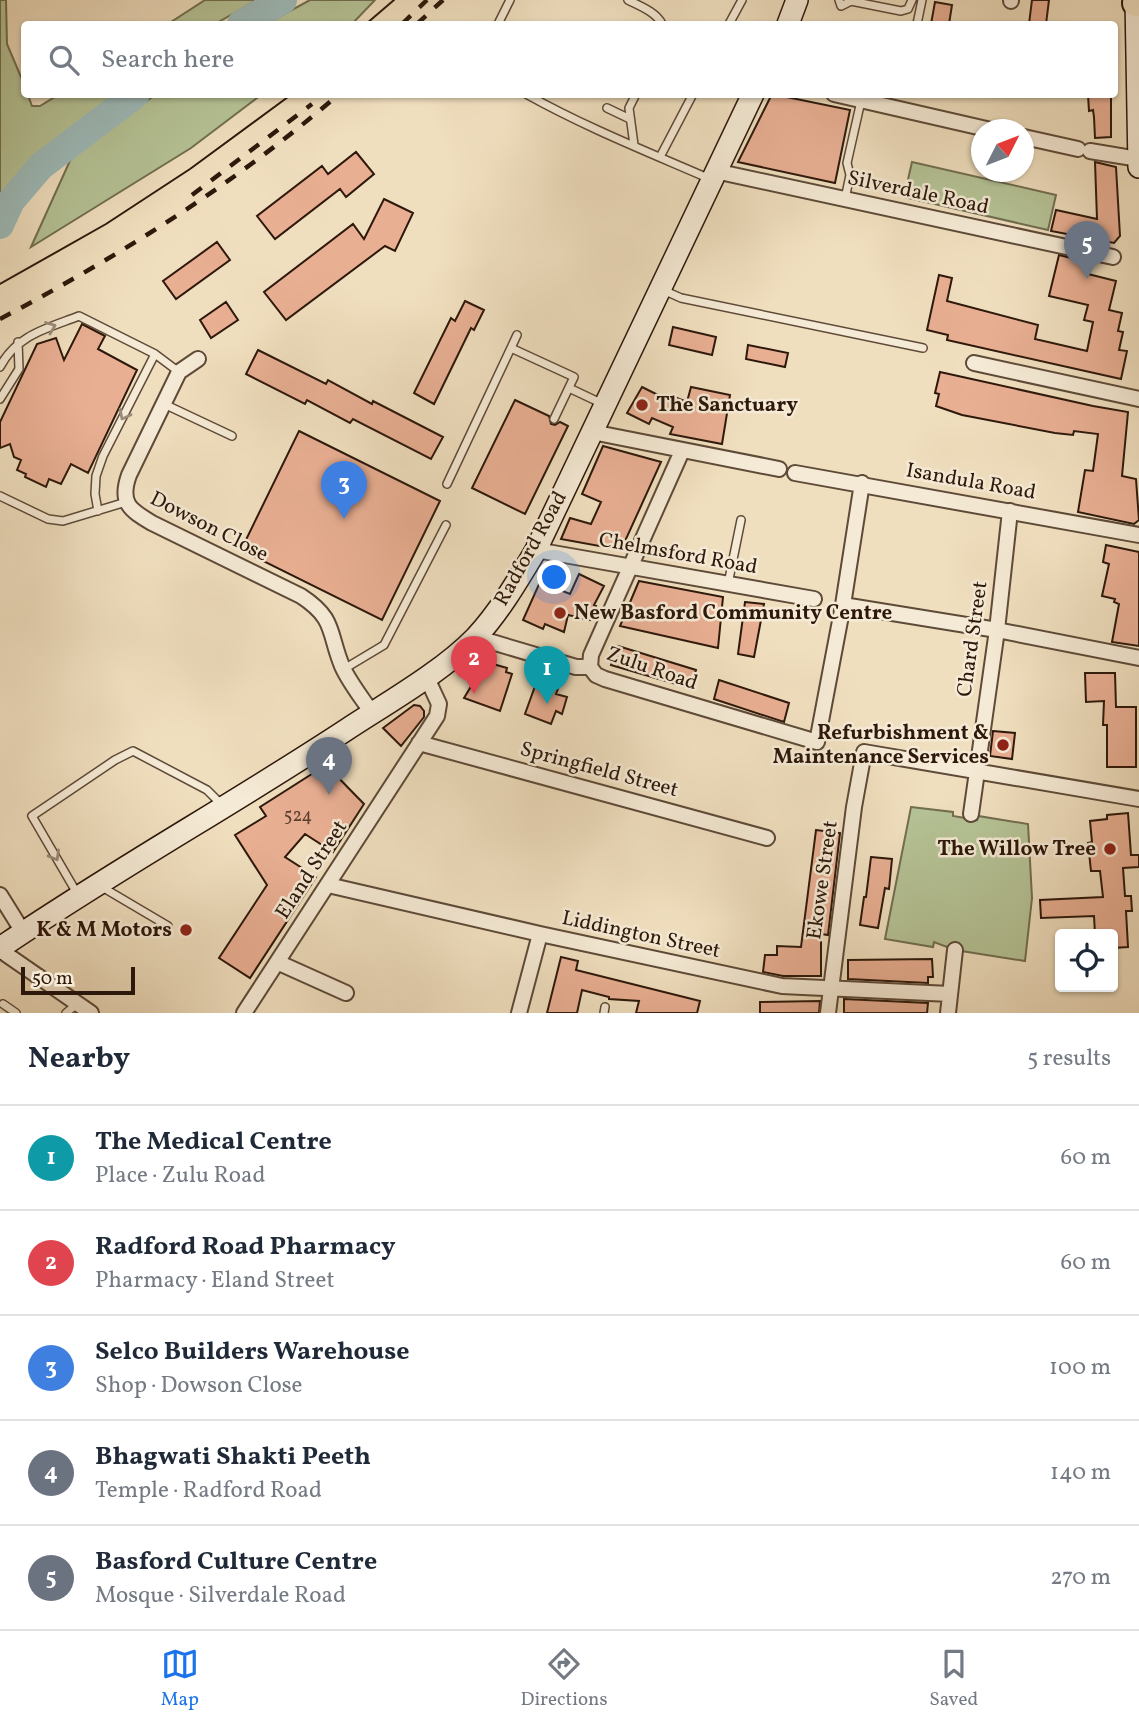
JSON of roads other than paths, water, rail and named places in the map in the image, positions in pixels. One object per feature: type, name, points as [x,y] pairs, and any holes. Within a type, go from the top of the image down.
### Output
[{"type":"street","points":[[789,21],[797,0]]},
{"type":"street","points":[[1137,1],[1139,167]]},
{"type":"street","name":"Radford Road","points":[[0,949],[78,896],[372,713],[426,676],[475,637],[505,600],[536,550],[751,98]]},
{"type":"street","points":[[852,98],[971,125]]},
{"type":"street","points":[[1034,139],[1139,159]]},
{"type":"street","name":"Silverdale Road","points":[[713,175],[845,199],[1113,257]]},
{"type":"street","name":"Dowson Close","points":[[198,359],[179,372],[129,475],[124,488],[126,502],[131,511],[152,523],[301,596],[318,607],[330,624],[344,669],[372,713]]},
{"type":"street","points":[[974,363],[1139,399]]},
{"type":"street","points":[[592,432],[779,469]]},
{"type":"street","points":[[590,667],[591,654],[682,451]]},
{"type":"street","name":"Isandula Road","points":[[795,473],[1139,535]]},
{"type":"street","points":[[862,483],[842,605],[997,630],[1139,658]]},
{"type":"street","name":"Chard Street","points":[[971,814],[997,630],[1010,511]]},
{"type":"street","name":"Chelmsford Road","points":[[536,550],[814,599]]},
{"type":"street","name":"Zulu Road","points":[[475,637],[576,667],[590,667],[596,675],[605,679],[817,742],[842,605]]},
{"type":"street","name":"Eland Street","points":[[244,1013],[437,716],[439,704],[426,676]]},
{"type":"street","name":"Springfield Street","points":[[419,743],[767,838]]},
{"type":"street","name":"Ekowe Street","points":[[828,1013],[854,807],[864,752],[976,771]]},
{"type":"street","points":[[976,771],[1139,799]]},
{"type":"street","name":"Liddington Street","points":[[328,885],[759,982],[782,986],[950,994]]},
{"type":"street","points":[[0,895],[23,932]]},
{"type":"street","points":[[519,1013],[540,934]]},
{"type":"street","points":[[0,949],[72,1008],[91,1013]]},
{"type":"street","points":[[948,1013],[955,950]]},
{"type":"street","points":[[277,962],[346,993]]},
{"type":"lane","points":[[500,21],[510,0]]},
{"type":"lane","points":[[628,0],[648,10],[660,21]]},
{"type":"lane","points":[[731,21],[742,0]]},
{"type":"lane","points":[[839,0],[841,6],[851,1],[901,10],[908,9],[912,0]]},
{"type":"lane","points":[[918,21],[922,0]]},
{"type":"lane","points":[[534,98],[660,157],[713,175]]},
{"type":"lane","points":[[634,98],[629,108],[634,145]]},
{"type":"lane","points":[[660,157],[691,98]]},
{"type":"lane","points":[[845,199],[850,175],[847,163],[861,100]]},
{"type":"lane","points":[[607,107],[630,119]]},
{"type":"lane","points":[[660,288],[681,298],[923,348]]},
{"type":"lane","points":[[0,367],[6,355],[18,342],[79,316],[155,354],[179,372]]},
{"type":"lane","points":[[447,484],[517,335]]},
{"type":"lane","points":[[0,399],[19,369],[18,342]]},
{"type":"lane","points":[[511,348],[574,377],[554,419]]},
{"type":"lane","points":[[98,511],[95,485],[103,456],[155,354]]},
{"type":"lane","points":[[569,388],[605,405]]},
{"type":"lane","points":[[163,404],[232,436]]},
{"type":"lane","points":[[0,496],[48,519],[63,521],[126,502]]},
{"type":"lane","points":[[728,584],[741,520]]},
{"type":"lane","points":[[344,669],[384,645],[446,525]]},
{"type":"lane","points":[[78,896],[32,817],[115,760],[133,751],[207,790],[224,807]]},
{"type":"lane","points":[[97,884],[168,926]]},
{"type":"lane","points":[[3,1004],[16,1013]]},
{"type":"waterway","points":[[246,21],[283,0]]},
{"type":"waterway","points":[[0,225],[11,201],[41,166],[131,98]]},
{"type":"tram line","points":[[370,21],[394,0]]},
{"type":"tram line","points":[[0,284],[106,224],[190,169],[287,98]]},
{"type":"railway","points":[[405,21],[427,0]]},
{"type":"railway","points":[[420,21],[443,0]]},
{"type":"railway","points":[[0,319],[89,270],[176,216],[259,158],[334,98]]},
{"type":"railway","points":[[192,195],[312,104]]},
{"type":"place","name":"Basford Culture Centre","points":[[1087,279]]},
{"type":"place","name":"The Sanctuary","points":[[642,405]]},
{"type":"place","name":"Selco Builders Warehouse","points":[[344,519]]},
{"type":"place","name":"New Basford Community Centre","points":[[560,613]]},
{"type":"place","name":"Radford Road Pharmacy","points":[[474,694]]},
{"type":"place","name":"The Medical Centre","points":[[547,704]]},
{"type":"place","name":"Refurbishment & Maintenance Services","points":[[1003,745]]},
{"type":"place","name":"Bhagwati Shakti Peeth","points":[[329,795]]},
{"type":"place","name":"The Willow Tree","points":[[1110,849]]},
{"type":"place","name":"K & M Motors","points":[[186,930]]}]
